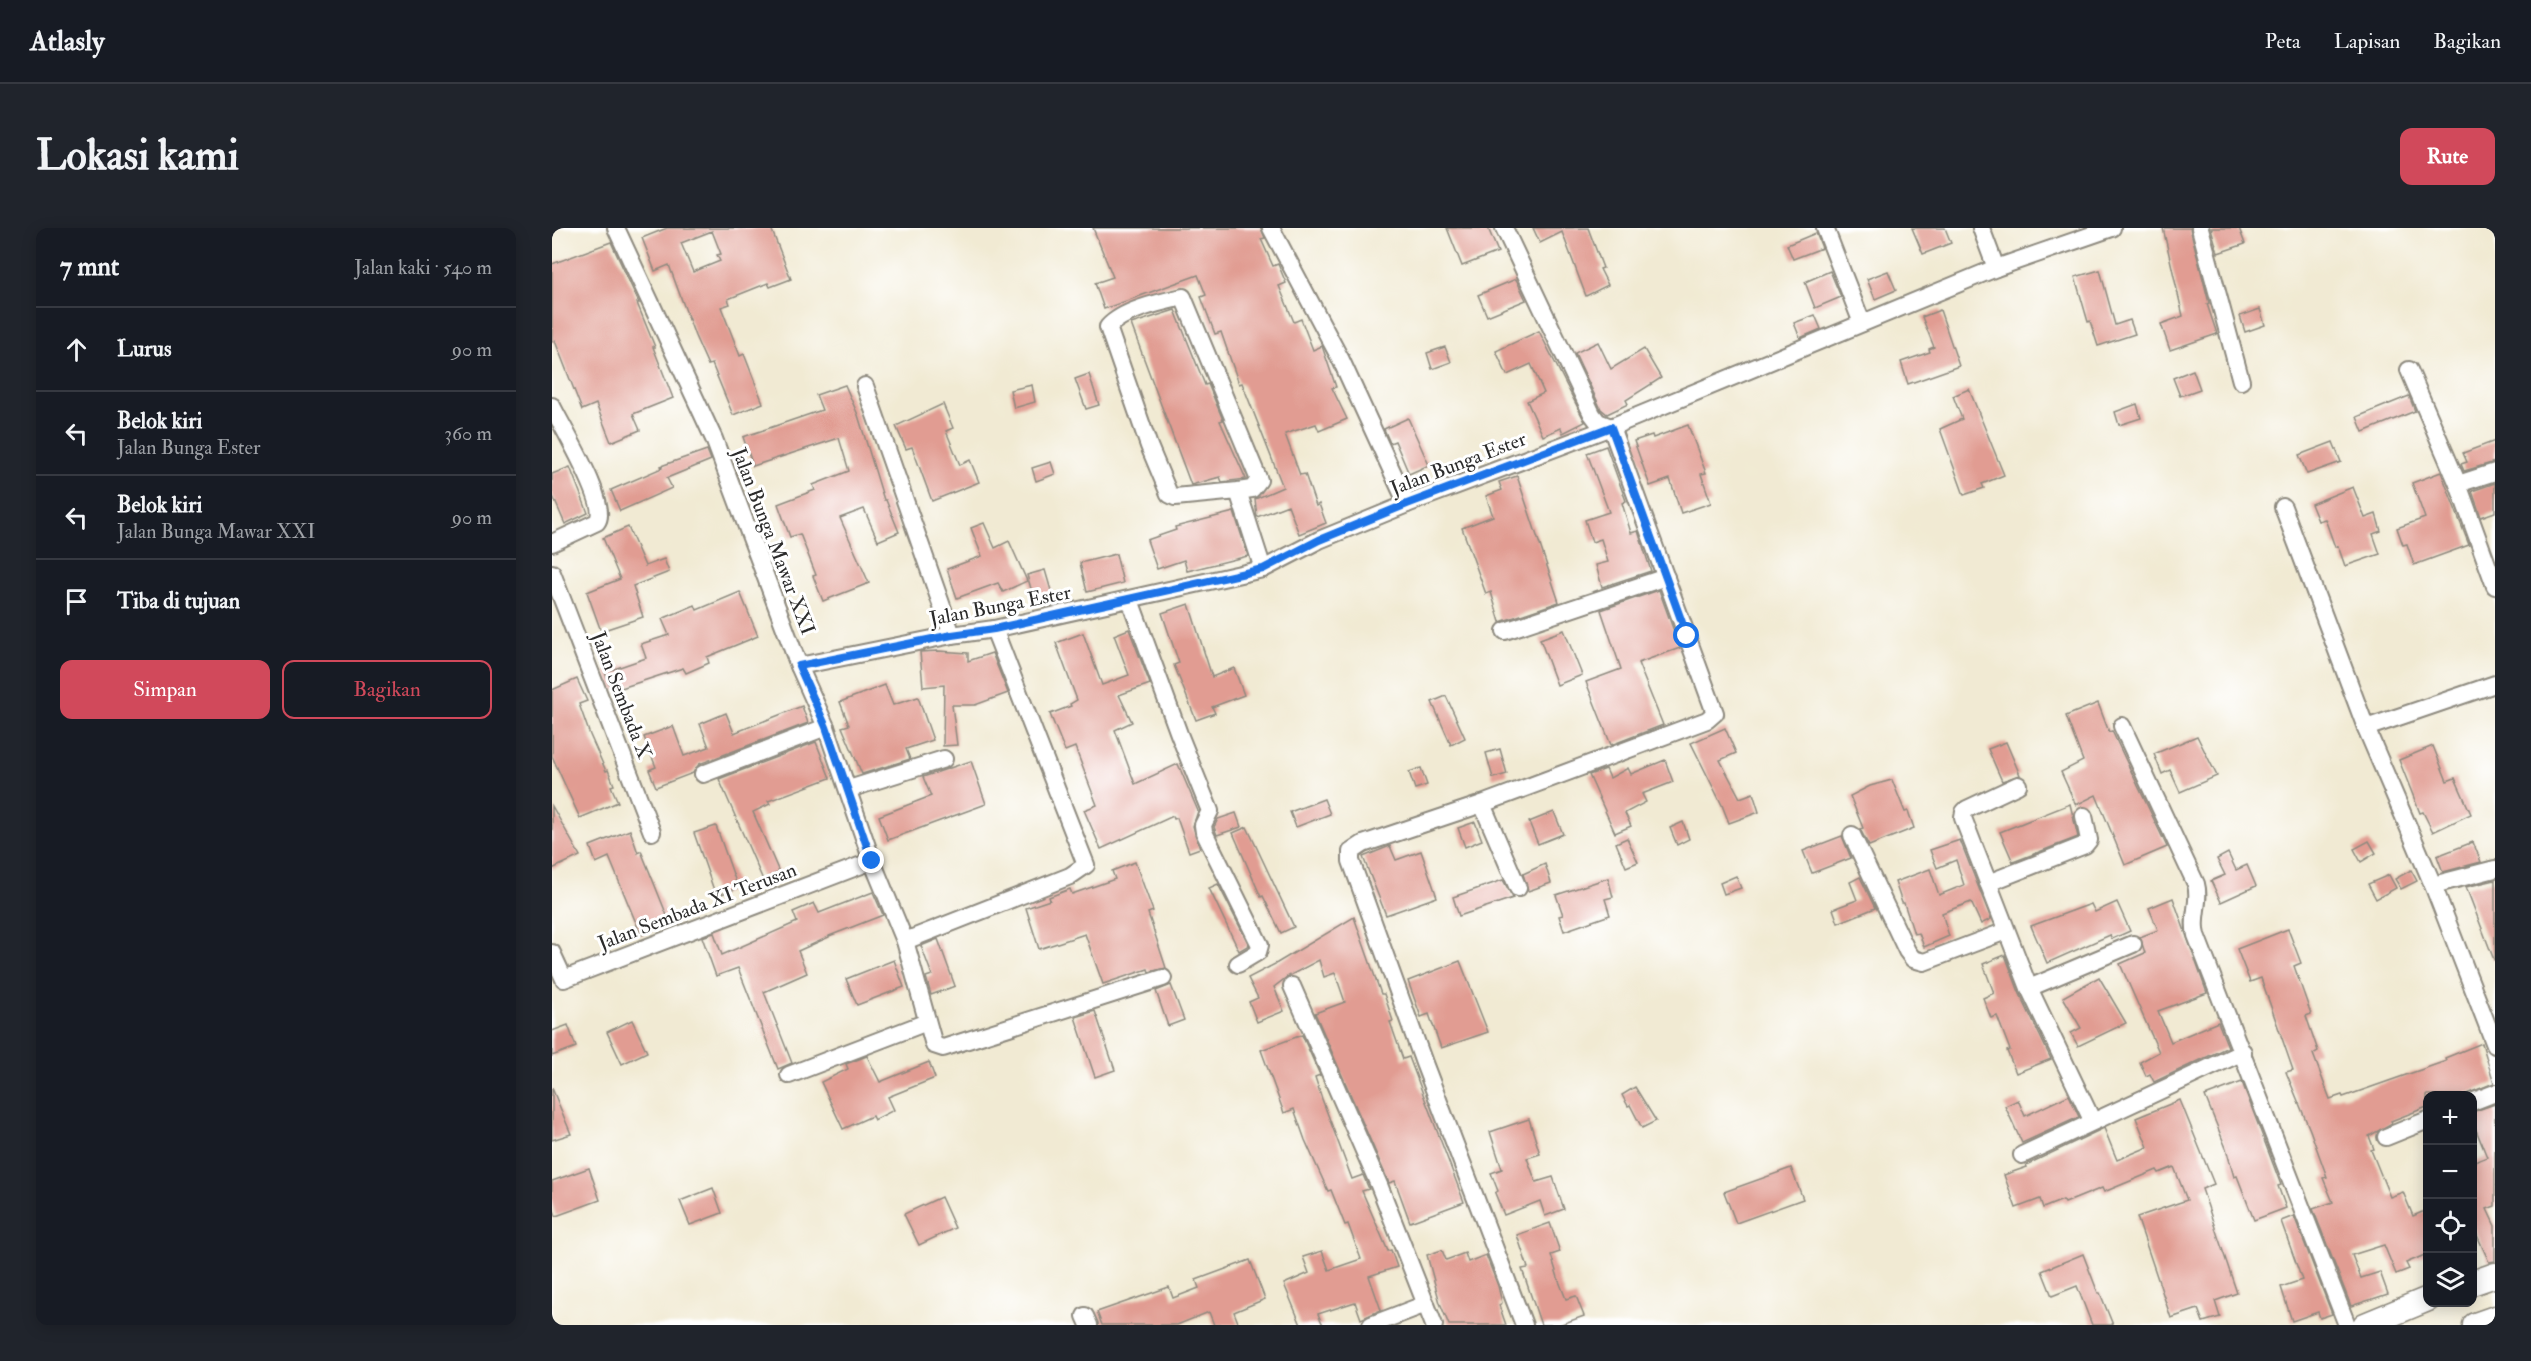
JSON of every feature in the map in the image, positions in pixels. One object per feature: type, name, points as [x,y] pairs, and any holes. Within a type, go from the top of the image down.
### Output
[{"type":"highway","points":[[2477,1281],[2495,1275]]},
{"type":"highway","points":[[2365,1325],[2423,1301]]},
{"type":"highway","points":[[2475,1325],[2495,1318]]},
{"type":"street","name":"Jalan Bunga Mawar XXI","points":[[616,228],[714,440],[799,666],[826,727],[872,861],[905,941],[934,1045],[943,1048],[1164,978]]},
{"type":"street","points":[[1271,228],[1341,360],[1407,504]]},
{"type":"street","points":[[1504,228],[1592,414],[1598,422],[1611,427],[1714,709],[1713,717],[1482,804],[1357,846],[1350,855],[1424,1063],[1524,1325]]},
{"type":"street","points":[[1826,228],[1862,322]]},
{"type":"street","points":[[1981,228],[1996,268]]},
{"type":"street","name":"Jalan Bunga Ester","points":[[799,666],[952,635],[994,629],[1263,569],[1319,540],[1407,504],[1611,427],[1996,268],[2112,228]]},
{"type":"street","points":[[2200,228],[2241,381]]},
{"type":"street","points":[[1183,297],[1259,480],[1252,489],[1238,491],[1175,497],[1169,494],[1149,446],[1108,327],[1112,322],[1137,309],[1183,297]]},
{"type":"street","points":[[2409,370],[2458,484],[2495,586]]},
{"type":"street","points":[[865,386],[952,635]]},
{"type":"street","points":[[552,406],[559,438],[592,485],[601,512],[597,522],[552,543]]},
{"type":"street","points":[[2458,484],[2495,471]]},
{"type":"street","points":[[1238,491],[1263,569]]},
{"type":"street","points":[[2283,507],[2366,728],[2492,1025],[2495,1046]]},
{"type":"street","name":"Jalan Sembada X","points":[[552,573],[652,832]]},
{"type":"street","points":[[1504,631],[1666,577]]},
{"type":"street","points":[[1130,600],[1210,811],[1203,825],[1204,832],[1260,945],[1258,952],[1238,964]]},
{"type":"street","points":[[905,941],[1070,876],[1086,865],[994,629]]},
{"type":"street","points":[[2366,728],[2495,684]]},
{"type":"street","points":[[2122,726],[2196,884],[2199,896],[2192,923],[2196,935],[2347,1325]]},
{"type":"street","points":[[703,774],[826,727]]},
{"type":"street","points":[[849,789],[944,759]]},
{"type":"street","points":[[2018,785],[1964,812],[1964,818],[2029,988],[2092,1120]]},
{"type":"street","points":[[1482,804],[1518,888]]},
{"type":"street","points":[[1988,883],[2085,845],[2089,840],[2084,816]]},
{"type":"street","points":[[1852,835],[1907,951],[1913,959],[1924,962],[2006,931]]},
{"type":"street","name":"Jalan Sembada XI Terusan","points":[[552,953],[564,980],[872,861]]},
{"type":"street","points":[[2433,885],[2495,869]]},
{"type":"street","points":[[2029,988],[2133,944]]},
{"type":"street","points":[[1292,986],[1380,1185],[1434,1325]]},
{"type":"street","points":[[789,1075],[927,1022]]},
{"type":"street","points":[[2022,1155],[2092,1120],[2243,1052]]},
{"type":"street","points":[[2477,1100],[2495,1093]]},
{"type":"street","points":[[2386,1137],[2423,1122]]},
{"type":"street","points":[[1371,1325],[1426,1304]]},
{"type":"building","points":[[667,228],[771,228],[791,279],[770,287],[768,283],[728,299],[730,304],[721,307],[740,356],[744,354],[763,403],[733,415],[712,364],[708,365],[695,336],[669,265],[655,271],[642,238]],"holes":[[[712,231],[721,254],[717,255],[720,261],[693,272],[681,243]]]},
{"type":"building","points":[[1093,228],[1261,228],[1265,238],[1261,239],[1273,266],[1278,264],[1286,283],[1279,286],[1294,322],[1301,319],[1313,350],[1322,346],[1336,387],[1332,388],[1347,419],[1319,431],[1316,424],[1285,434],[1300,475],[1305,474],[1316,506],[1319,504],[1326,523],[1299,534],[1288,505],[1257,517],[1255,499],[1283,487],[1242,383],[1239,384],[1221,332],[1215,334],[1201,297],[1206,295],[1198,275],[1104,309],[1095,283],[1113,277]]},
{"type":"building","points":[[1447,228],[1488,228],[1498,252],[1462,266]]},
{"type":"building","points":[[1533,228],[1588,228],[1603,268],[1600,269],[1608,285],[1586,296],[1562,232],[1540,243]]},
{"type":"building","points":[[1912,228],[1945,228],[1951,243],[1923,254]]},
{"type":"building","points":[[2163,228],[2190,228],[2209,303],[2207,304],[2217,334],[2170,350],[2161,324],[2183,316]]},
{"type":"building","points":[[2211,228],[2239,228],[2245,244],[2218,253]]},
{"type":"building","points":[[1816,233],[1822,248],[1793,259],[1787,245]]},
{"type":"building","points":[[611,242],[639,303],[637,303],[673,398],[633,414],[640,430],[611,442],[596,404],[582,410],[555,341],[552,342],[552,264]]},
{"type":"building","points":[[2100,270],[2115,325],[2130,320],[2135,334],[2098,346],[2090,321],[2088,322],[2075,277]]},
{"type":"building","points":[[1830,271],[1841,297],[1815,308],[1805,282]]},
{"type":"building","points":[[1888,271],[1896,290],[1875,299],[1867,279]]},
{"type":"building","points":[[1516,279],[1526,300],[1487,316],[1478,295]]},
{"type":"building","points":[[2260,309],[2265,325],[2245,332],[2240,316]]},
{"type":"building","points":[[1175,310],[1246,479],[1222,482],[1220,477],[1191,485],[1131,324]]},
{"type":"building","points":[[1940,310],[1959,366],[1908,384],[1901,362],[1930,352],[1929,349],[1934,347],[1922,317]]},
{"type":"building","points":[[1815,315],[1821,329],[1800,338],[1794,323]]},
{"type":"building","points":[[1539,331],[1585,422],[1563,433],[1561,428],[1543,436],[1527,401],[1544,393],[1531,364],[1507,375],[1496,351]]},
{"type":"building","points":[[1598,342],[1611,369],[1644,349],[1661,378],[1626,400],[1628,404],[1607,414],[1601,409],[1575,353]]},
{"type":"building","points":[[1445,347],[1451,362],[1432,369],[1427,353]]},
{"type":"building","points":[[2193,370],[2200,389],[2180,396],[2173,378]]},
{"type":"building","points":[[1089,374],[1099,405],[1086,409],[1075,379]]},
{"type":"building","points":[[845,385],[858,415],[884,500],[886,500],[899,532],[878,541],[864,509],[840,518],[869,583],[823,601],[813,576],[816,575],[800,534],[790,537],[778,504],[815,490],[813,485],[849,471],[839,438],[753,466],[743,437],[822,410],[816,395]]},
{"type":"building","points":[[1032,385],[1035,402],[1014,408],[1010,390]]},
{"type":"building","points":[[1969,389],[2004,475],[1982,484],[1984,488],[1964,495],[1940,429],[1962,419],[1953,396]]},
{"type":"building","points":[[2409,396],[2415,411],[2363,432],[2357,417]]},
{"type":"building","points":[[943,404],[953,428],[946,431],[960,465],[970,460],[979,482],[932,501],[912,447],[906,449],[896,426]]},
{"type":"building","points":[[2137,404],[2141,418],[2119,425],[2115,412]]},
{"type":"building","points":[[1408,418],[1429,465],[1409,474],[1395,441],[1390,443],[1384,429]]},
{"type":"building","points":[[1688,425],[1706,473],[1701,474],[1711,503],[1681,513],[1670,479],[1650,486],[1634,441],[1652,435],[1653,438]]},
{"type":"building","points":[[2495,441],[2495,462],[2464,471],[2461,464],[2467,462],[2463,453]]},
{"type":"building","points":[[2333,442],[2341,462],[2307,474],[2299,455]]},
{"type":"building","points":[[1606,446],[1626,501],[1622,503],[1631,533],[1638,531],[1651,571],[1602,587],[1596,565],[1608,562],[1601,539],[1592,542],[1585,520],[1609,512],[1587,453]]},
{"type":"building","points":[[707,450],[711,460],[667,478],[672,488],[620,511],[611,490],[662,468],[661,466]]},
{"type":"building","points":[[1051,462],[1055,474],[1036,481],[1032,468]]},
{"type":"building","points":[[570,467],[588,513],[565,524],[552,494],[552,474]]},
{"type":"building","points":[[2441,472],[2469,545],[2414,565],[2407,544],[2403,545],[2397,528],[2425,518],[2412,483]]},
{"type":"building","points":[[1517,476],[1559,602],[1500,622],[1491,592],[1486,594],[1462,528],[1493,516],[1486,496],[1502,490],[1499,482]]},
{"type":"building","points":[[2495,483],[2495,512],[2481,517],[2472,491]]},
{"type":"building","points":[[2353,487],[2365,518],[2376,514],[2381,531],[2373,534],[2380,554],[2345,566],[2325,519],[2318,521],[2311,504]]},
{"type":"building","points":[[1234,512],[1248,556],[1187,571],[1184,560],[1157,569],[1147,540],[1176,530],[1175,527]]},
{"type":"building","points":[[984,523],[995,548],[1009,541],[1027,581],[1003,592],[998,583],[957,598],[947,569],[982,556],[971,528]]},
{"type":"building","points":[[628,527],[645,566],[664,559],[669,572],[633,586],[643,617],[601,631],[587,592],[620,579],[603,538]]},
{"type":"building","points":[[1116,554],[1123,583],[1087,592],[1080,563]]},
{"type":"building","points":[[1045,570],[1052,594],[1034,599],[1027,575]]},
{"type":"building","points":[[1659,590],[1680,648],[1638,663],[1663,725],[1611,745],[1586,682],[1621,669],[1601,610]]},
{"type":"building","points":[[740,592],[758,636],[707,657],[709,663],[686,673],[683,668],[612,691],[605,672],[646,658],[641,644],[669,635],[662,619],[695,605],[697,610]]},
{"type":"building","points":[[1189,604],[1212,677],[1234,668],[1244,695],[1212,707],[1215,713],[1196,720],[1174,665],[1179,663],[1162,613]]},
{"type":"building","points":[[1129,629],[1150,684],[1119,695],[1132,722],[1115,730],[1135,784],[1178,764],[1198,811],[1193,826],[1200,848],[1189,852],[1177,818],[1174,819],[1173,816],[1101,849],[1084,810],[1097,805],[1075,747],[1065,751],[1050,714],[1071,706],[1070,704],[1077,700],[1056,643],[1083,633],[1102,685],[1129,675],[1114,635]]},
{"type":"building","points":[[1564,630],[1582,675],[1557,685],[1540,639]]},
{"type":"building","points":[[920,652],[968,653],[968,661],[992,653],[1008,693],[975,705],[952,705],[957,745],[943,746],[944,685],[923,687]]},
{"type":"building","points":[[577,679],[587,701],[579,704],[590,735],[614,785],[611,786],[618,802],[580,818],[552,756],[552,690]]},
{"type":"building","points":[[885,685],[893,705],[918,697],[933,740],[906,749],[910,759],[862,774],[842,727],[849,725],[840,702]]},
{"type":"building","points":[[1446,696],[1465,738],[1451,745],[1432,702]]},
{"type":"building","points":[[2098,703],[2109,732],[2112,731],[2167,847],[2125,865],[2096,795],[2076,805],[2061,772],[2083,761],[2066,716]]},
{"type":"building","points":[[802,706],[808,723],[699,764],[693,773],[656,787],[649,770],[656,767],[644,737],[673,726],[684,756],[709,747],[700,724],[726,713],[734,733]]},
{"type":"building","points":[[1725,728],[1736,753],[1720,760],[1740,798],[1753,793],[1759,812],[1729,823],[1691,743]]},
{"type":"building","points":[[2197,736],[2217,776],[2180,792],[2170,770],[2162,774],[2154,754]]},
{"type":"building","points":[[816,742],[830,778],[768,801],[770,804],[753,812],[779,872],[763,880],[719,779]]},
{"type":"building","points":[[2006,742],[2020,775],[2002,781],[1988,749]]},
{"type":"building","points":[[2433,746],[2447,781],[2455,778],[2471,814],[2433,832],[2423,812],[2420,813],[2399,760]]},
{"type":"building","points":[[1500,749],[1507,774],[1493,778],[1486,753]]},
{"type":"building","points":[[1665,760],[1673,782],[1642,794],[1646,802],[1625,813],[1631,826],[1615,833],[1589,775],[1606,769],[1610,778],[1628,768],[1631,774]]},
{"type":"building","points":[[971,761],[986,804],[888,840],[879,816],[931,796],[923,777]]},
{"type":"building","points":[[1421,768],[1427,785],[1415,789],[1409,772]]},
{"type":"building","points":[[1892,780],[1914,828],[1869,846],[1860,829],[1863,828],[1850,796],[1870,786]]},
{"type":"building","points":[[1324,799],[1330,814],[1296,827],[1290,812]]},
{"type":"building","points":[[2070,804],[2078,837],[2013,862],[2000,832]]},
{"type":"building","points":[[552,806],[580,856],[552,869]]},
{"type":"building","points":[[1554,812],[1563,834],[1538,844],[1529,822]]},
{"type":"building","points":[[1236,813],[1241,827],[1217,835],[1214,827],[1218,819]]},
{"type":"building","points":[[1475,822],[1482,840],[1465,847],[1458,828]]},
{"type":"building","points":[[1683,822],[1689,839],[1677,845],[1670,828]]},
{"type":"building","points":[[716,826],[738,888],[716,896],[694,833]]},
{"type":"building","points":[[1247,827],[1294,927],[1281,933],[1263,896],[1261,897],[1233,833]]},
{"type":"building","points":[[630,830],[638,853],[641,851],[670,923],[641,935],[609,857],[596,863],[590,846]]},
{"type":"building","points":[[1842,836],[1851,858],[1812,873],[1803,851]]},
{"type":"building","points":[[1627,838],[1638,862],[1626,867],[1616,843]]},
{"type":"building","points":[[1960,840],[1991,919],[1981,924],[1971,902],[1942,913],[1949,936],[1924,947],[1919,933],[1914,934],[1895,882],[1930,869],[1939,895],[1964,885],[1956,860],[1937,868],[1930,850]]},
{"type":"building","points":[[2369,841],[2376,853],[2361,862],[2354,849]]},
{"type":"building","points":[[2473,842],[2481,862],[2443,872],[2437,856]]},
{"type":"building","points":[[1390,846],[1396,860],[1421,851],[1437,897],[1386,915],[1363,857]]},
{"type":"building","points":[[2228,853],[2236,870],[2247,865],[2256,886],[2221,902],[2211,881],[2225,875],[2217,859]]},
{"type":"building","points":[[1135,862],[1153,911],[1148,913],[1166,968],[1149,972],[1148,969],[1103,984],[1085,934],[1039,949],[1026,908],[1050,900],[1049,897],[1070,889],[1072,894],[1115,879],[1112,871]]},
{"type":"building","points":[[1545,864],[1551,883],[1528,891],[1523,874]]},
{"type":"building","points":[[2411,870],[2417,881],[2401,889],[2395,879]]},
{"type":"building","points":[[2389,875],[2396,888],[2376,899],[2368,884]]},
{"type":"building","points":[[1736,876],[1741,888],[1724,894],[1720,883]]},
{"type":"building","points":[[1860,877],[1875,908],[1838,923],[1833,909],[1857,900],[1850,882]]},
{"type":"building","points":[[1608,878],[1613,897],[1605,899],[1610,915],[1564,931],[1559,916],[1563,915],[1556,895]]},
{"type":"building","points":[[1503,880],[1513,898],[1459,916],[1453,897]]},
{"type":"building","points":[[2495,880],[2495,960],[2494,960],[2466,887]]},
{"type":"building","points":[[1218,884],[1249,945],[1239,951],[1209,888]]},
{"type":"building","points":[[873,892],[883,915],[798,951],[807,973],[764,992],[792,1063],[778,1069],[738,968],[716,976],[702,937],[714,933],[722,955],[797,922],[793,912],[814,903],[819,913]]},
{"type":"building","points":[[2173,898],[2207,993],[2158,1011],[2171,1042],[2218,1022],[2228,1047],[2154,1082],[2150,1074],[2146,1076],[2140,1062],[2159,1052],[2120,964],[2145,953],[2140,937],[2158,930],[2149,908]]},
{"type":"building","points":[[2117,902],[2130,931],[2112,939],[2110,935],[2047,963],[2031,926],[2091,904],[2095,912]]},
{"type":"building","points":[[1354,917],[1381,994],[1384,994],[1393,1021],[1390,1022],[1403,1059],[1409,1057],[1464,1202],[1410,1222],[1395,1181],[1389,1183],[1315,1013],[1345,1002],[1335,973],[1324,977],[1319,960],[1287,977],[1274,987],[1284,1011],[1257,1022],[1249,1002],[1258,998],[1248,978]]},
{"type":"building","points":[[2288,929],[2301,963],[2294,966],[2311,1014],[2306,1016],[2318,1051],[2313,1054],[2330,1099],[2342,1095],[2343,1097],[2446,1061],[2445,1058],[2482,1043],[2494,1083],[2474,1091],[2423,1091],[2423,1109],[2391,1121],[2392,1123],[2369,1136],[2374,1149],[2371,1150],[2390,1197],[2403,1192],[2413,1216],[2423,1212],[2423,1256],[2406,1263],[2409,1269],[2396,1274],[2384,1245],[2352,1255],[2361,1278],[2380,1272],[2388,1294],[2351,1306],[2313,1209],[2333,1202],[2323,1178],[2327,1177],[2286,1072],[2293,1070],[2261,978],[2250,982],[2237,949]]},
{"type":"building","points":[[938,939],[955,986],[931,995],[926,977],[932,975],[921,946]]},
{"type":"building","points":[[2005,955],[2019,992],[2051,1059],[2016,1073],[1997,1016],[1991,1018],[1983,998],[1994,993],[1983,964]]},
{"type":"building","points":[[894,960],[904,987],[857,1005],[846,979]]},
{"type":"building","points":[[1460,961],[1488,1032],[1441,1048],[1429,1014],[1421,1017],[1408,981]]},
{"type":"building","points":[[2099,977],[2126,1023],[2078,1046],[2071,1033],[2081,1028],[2063,997]]},
{"type":"building","points":[[1171,985],[1184,1020],[1168,1026],[1156,991]]},
{"type":"building","points":[[1095,1011],[1115,1070],[1095,1077],[1075,1017]]},
{"type":"building","points":[[632,1020],[647,1052],[622,1064],[607,1032]]},
{"type":"building","points":[[568,1025],[576,1047],[552,1056],[552,1031]]},
{"type":"building","points":[[1302,1035],[1320,1075],[1315,1077],[1352,1179],[1363,1175],[1369,1189],[1362,1191],[1397,1267],[1369,1276],[1381,1310],[1361,1319],[1355,1302],[1318,1314],[1323,1325],[1301,1325],[1284,1284],[1309,1273],[1303,1257],[1322,1251],[1329,1270],[1361,1259],[1348,1224],[1345,1225],[1331,1190],[1328,1191],[1305,1140],[1294,1109],[1284,1113],[1261,1050]]},
{"type":"building","points":[[867,1056],[880,1082],[929,1062],[935,1078],[888,1097],[894,1110],[874,1120],[872,1116],[843,1129],[821,1082],[848,1069],[846,1064]]},
{"type":"building","points":[[2242,1082],[2281,1185],[2278,1186],[2286,1208],[2254,1220],[2237,1176],[2234,1177],[2226,1148],[2205,1096]]},
{"type":"building","points":[[1635,1087],[1656,1121],[1642,1128],[1622,1095]]},
{"type":"building","points":[[552,1088],[571,1134],[552,1140]]},
{"type":"building","points":[[2069,1095],[2079,1117],[2022,1143],[2005,1106],[2018,1100],[2025,1116]]},
{"type":"building","points":[[2180,1100],[2214,1184],[2202,1189],[2237,1293],[2215,1301],[2220,1317],[2203,1322],[2198,1309],[2171,1318],[2137,1217],[2187,1200],[2174,1167],[2159,1173],[2157,1170],[2104,1192],[2102,1188],[2065,1203],[2063,1200],[2043,1208],[2040,1199],[2016,1208],[2004,1175],[2027,1167],[2026,1165],[2104,1128],[2117,1160],[2148,1147],[2136,1118]]},
{"type":"building","points":[[2495,1104],[2495,1206],[2487,1209],[2495,1226],[2495,1261],[2489,1262],[2477,1235],[2477,1161],[2487,1157],[2477,1132],[2477,1110]]},
{"type":"building","points":[[1529,1119],[1540,1154],[1527,1158],[1536,1182],[1553,1177],[1564,1209],[1545,1216],[1540,1201],[1504,1215],[1495,1193],[1498,1191],[1491,1173],[1502,1169],[1490,1132]]},
{"type":"building","points":[[589,1168],[600,1200],[556,1216],[552,1204],[552,1181]]},
{"type":"building","points":[[1791,1168],[1803,1199],[1736,1223],[1724,1192]]},
{"type":"building","points":[[713,1188],[722,1213],[690,1225],[680,1201]]},
{"type":"building","points":[[941,1197],[955,1228],[919,1245],[904,1214]]},
{"type":"building","points":[[2294,1216],[2332,1314],[2320,1318],[2318,1312],[2292,1321],[2281,1287],[2302,1280],[2281,1221]]},
{"type":"building","points":[[1550,1223],[1560,1252],[1551,1255],[1559,1281],[1566,1299],[1576,1296],[1584,1316],[1559,1325],[1541,1325],[1522,1269],[1528,1268],[1517,1235]]},
{"type":"building","points":[[1442,1250],[1446,1260],[1465,1253],[1468,1262],[1486,1255],[1498,1286],[1502,1303],[1499,1305],[1506,1325],[1449,1325],[1440,1303],[1427,1255]]},
{"type":"building","points":[[2083,1254],[2113,1325],[2092,1325],[2077,1286],[2052,1296],[2042,1271]]},
{"type":"building","points":[[1250,1260],[1265,1299],[1234,1312],[1239,1325],[1214,1325],[1209,1312],[1177,1325],[1102,1325],[1097,1312],[1169,1287],[1173,1298],[1199,1288],[1196,1280]]},
{"type":"route","points":[[872,861],[826,727],[799,666],[952,635],[994,629],[1263,569],[1319,540],[1407,504],[1611,427],[1687,636]]}]
